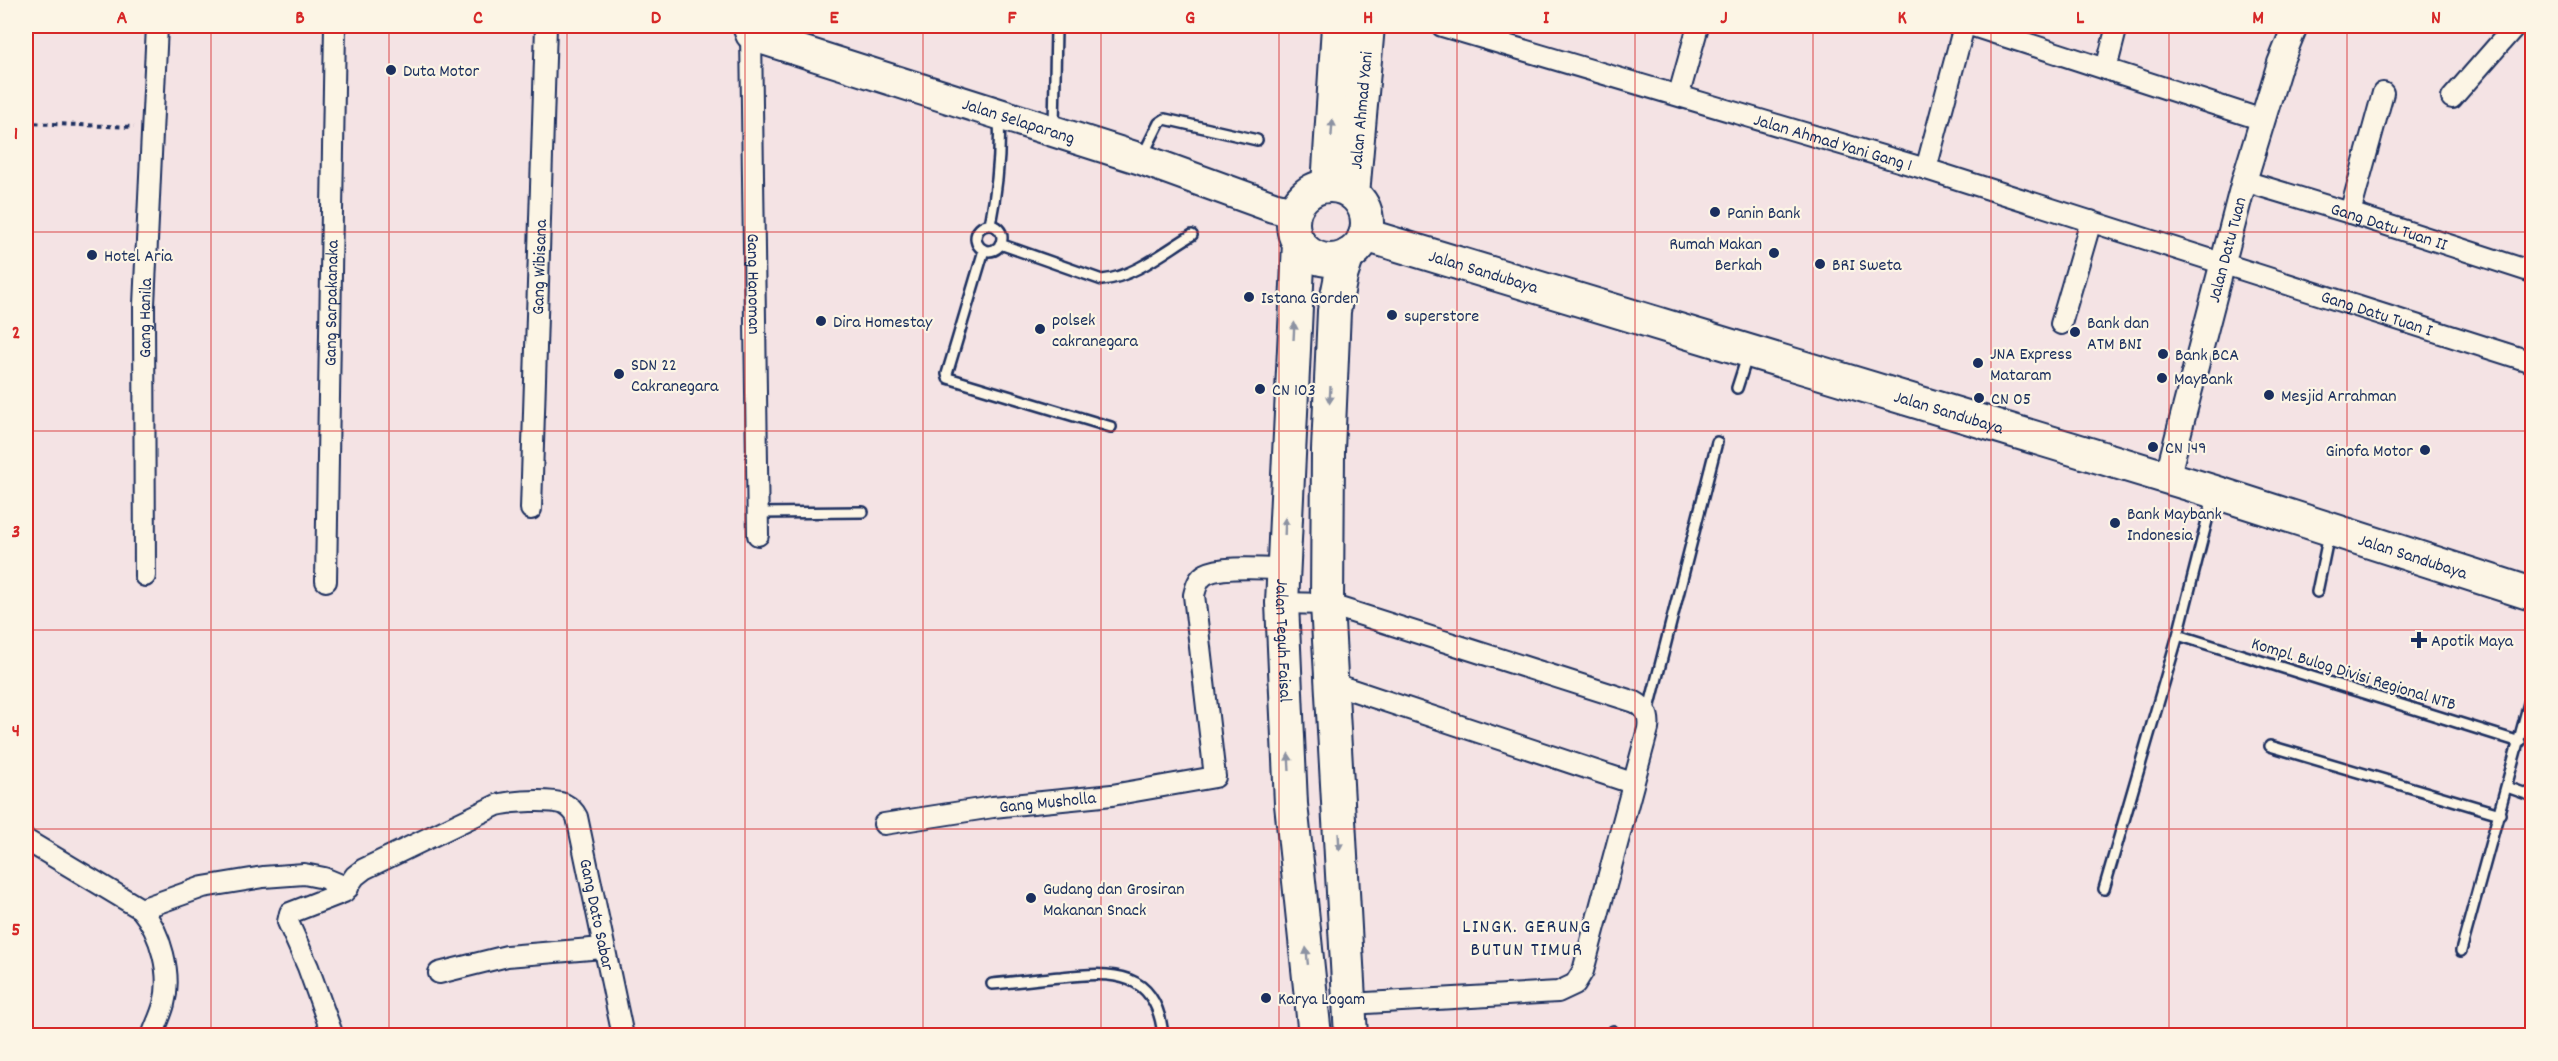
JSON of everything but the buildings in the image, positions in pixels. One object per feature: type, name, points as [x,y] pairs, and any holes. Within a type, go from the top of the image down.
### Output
[{"type":"highway","points":[[1338,26],[1341,190]]},
{"type":"highway","name":"Jalan Ahmad Yani","points":[[1341,190],[1368,26]]},
{"type":"highway","points":[[1351,1035],[1327,604],[1328,461],[1334,311],[1341,276],[1366,226],[1364,208],[1341,190],[1317,188],[1307,194],[1294,212],[1293,223],[1299,243],[1310,254],[1325,260],[1356,245]]},
{"type":"highway","name":"Jalan Teguh Faisal","points":[[1299,243],[1281,603],[1291,804],[1315,1035]]},
{"type":"highway","name":"Jalan Sandubaya","points":[[1356,245],[1749,352],[2215,492],[2532,594]]},
{"type":"highway","points":[[1291,804],[1337,805]]},
{"type":"main road","name":"Jalan Selaparang","points":[[750,30],[1141,159],[1273,207],[1294,212]]},
{"type":"street","name":"Gang Hanila","points":[[145,576],[144,305],[157,26]]},
{"type":"street","name":"Gang Sarpakanaka","points":[[326,581],[335,26]]},
{"type":"street","name":"Gang Wibisana","points":[[531,509],[546,26]]},
{"type":"street","name":"Jalan Ahmad Yani Gang 1","points":[[1442,26],[1679,94],[1926,169],[2222,263]]},
{"type":"street","points":[[1679,94],[1698,26]]},
{"type":"street","points":[[1926,169],[1964,26]]},
{"type":"street","points":[[1973,26],[2263,120]]},
{"type":"street","points":[[2106,69],[2117,26]]},
{"type":"street","name":"Jalan Datu Tuan","points":[[2167,478],[2244,181],[2280,63],[2295,26]]},
{"type":"street","points":[[2452,98],[2515,26]]},
{"type":"street","name":"Gang Hanoman","points":[[750,30],[758,535]]},
{"type":"street","points":[[2350,213],[2383,93]]},
{"type":"street","name":"Gang Datu Tuan II","points":[[2244,181],[2532,272]]},
{"type":"street","points":[[2061,324],[2091,221]]},
{"type":"street","name":"Gang Datu Tuan I","points":[[2222,263],[2532,362]]},
{"type":"street","name":"Gang Musholla","points":[[884,824],[993,807],[1112,795],[1215,777],[1194,594],[1198,582],[1205,574],[1219,570],[1283,569]]},
{"type":"street","points":[[1281,603],[1327,604],[1635,702],[1648,714],[1648,729],[1583,971],[1571,987],[1558,992],[1349,1004]]},
{"type":"street","points":[[1331,683],[1632,783]]},
{"type":"street","name":"Gang Dato Sabar","points":[[348,888],[355,876],[364,869],[497,805],[558,802],[569,807],[579,821],[603,948],[623,1035]]},
{"type":"street","points":[[26,840],[141,909],[152,922],[165,968],[165,1003],[152,1035]]},
{"type":"street","points":[[141,909],[203,887],[263,877],[304,874],[324,878],[348,888],[340,895],[292,911],[288,918],[333,1035]]},
{"type":"street","points":[[439,973],[507,956],[603,948]]},
{"type":"lane","points":[[1054,131],[1056,29]]},
{"type":"lane","points":[[990,225],[999,166],[998,113]]},
{"type":"lane","points":[[1141,159],[1159,123],[1165,119],[1257,140]]},
{"type":"lane","points":[[990,225],[1000,231],[1000,244],[993,250],[984,250],[976,241],[976,235],[979,229],[990,225]]},
{"type":"lane","points":[[1000,244],[1102,280],[1114,279],[1130,272],[1192,235]]},
{"type":"lane","points":[[984,250],[946,374],[948,378],[1111,427]]},
{"type":"lane","points":[[1737,388],[1749,352]]},
{"type":"lane","points":[[1648,714],[1717,442]]},
{"type":"lane","points":[[2104,889],[2178,635],[2215,492]]},
{"type":"lane","points":[[758,513],[863,512]]},
{"type":"lane","points":[[2317,592],[2330,529]]},
{"type":"lane","name":"Kompl. Bulog Divisi Regional NTB","points":[[2178,635],[2296,668],[2520,742]]},
{"type":"lane","points":[[2462,951],[2532,692]]},
{"type":"lane","points":[[2270,746],[2500,814]]},
{"type":"lane","points":[[2507,787],[2532,796]]},
{"type":"lane","points":[[992,984],[1094,973],[1124,977],[1141,987],[1154,1003],[1163,1035]]},
{"type":"path","points":[[26,123],[153,127]]},
{"type":"place","name":"Duta Motor","points":[[391,70]]},
{"type":"place","name":"Panin Bank","points":[[1715,212]]},
{"type":"place","name":"Rumah Makan Berkah","points":[[1774,253]]},
{"type":"place","name":"Hotel Aria","points":[[92,255]]},
{"type":"place","name":"BRI Sweta","points":[[1820,264]]},
{"type":"place","name":"Istana Gorden","points":[[1249,297]]},
{"type":"place","name":"superstore","points":[[1392,315]]},
{"type":"place","name":"Dira Homestay","points":[[821,321]]},
{"type":"place","name":"polsek cakranegara","points":[[1040,329]]},
{"type":"place","name":"Bank dan ATM BNI","points":[[2075,332]]},
{"type":"place","name":"Bank BCA","points":[[2163,354]]},
{"type":"place","name":"JNA Express Mataram","points":[[1978,363]]},
{"type":"place","name":"SDN 22 Cakranegara","points":[[619,374]]},
{"type":"place","name":"MayBank","points":[[2162,378]]},
{"type":"place","name":"CN 103","points":[[1260,389]]},
{"type":"place","name":"Mesjid Arrahman","points":[[2269,395]]},
{"type":"place","name":"CN 05","points":[[1979,398]]},
{"type":"place","name":"CN 149","points":[[2153,447]]},
{"type":"place","name":"Ginofa Motor","points":[[2425,450]]},
{"type":"place","name":"Bank Maybank Indonesia","points":[[2115,523]]},
{"type":"place","name":"Apotik Maya","points":[[2419,640]]},
{"type":"place","name":"Gudang dan Grosiran Makanan Snack","points":[[1031,898]]},
{"type":"place","name":"Karya Logam","points":[[1266,998]]},
{"type":"district","name":"LINGK. GERUNG BUTUN TIMUR","points":[[1527,936]]}]
